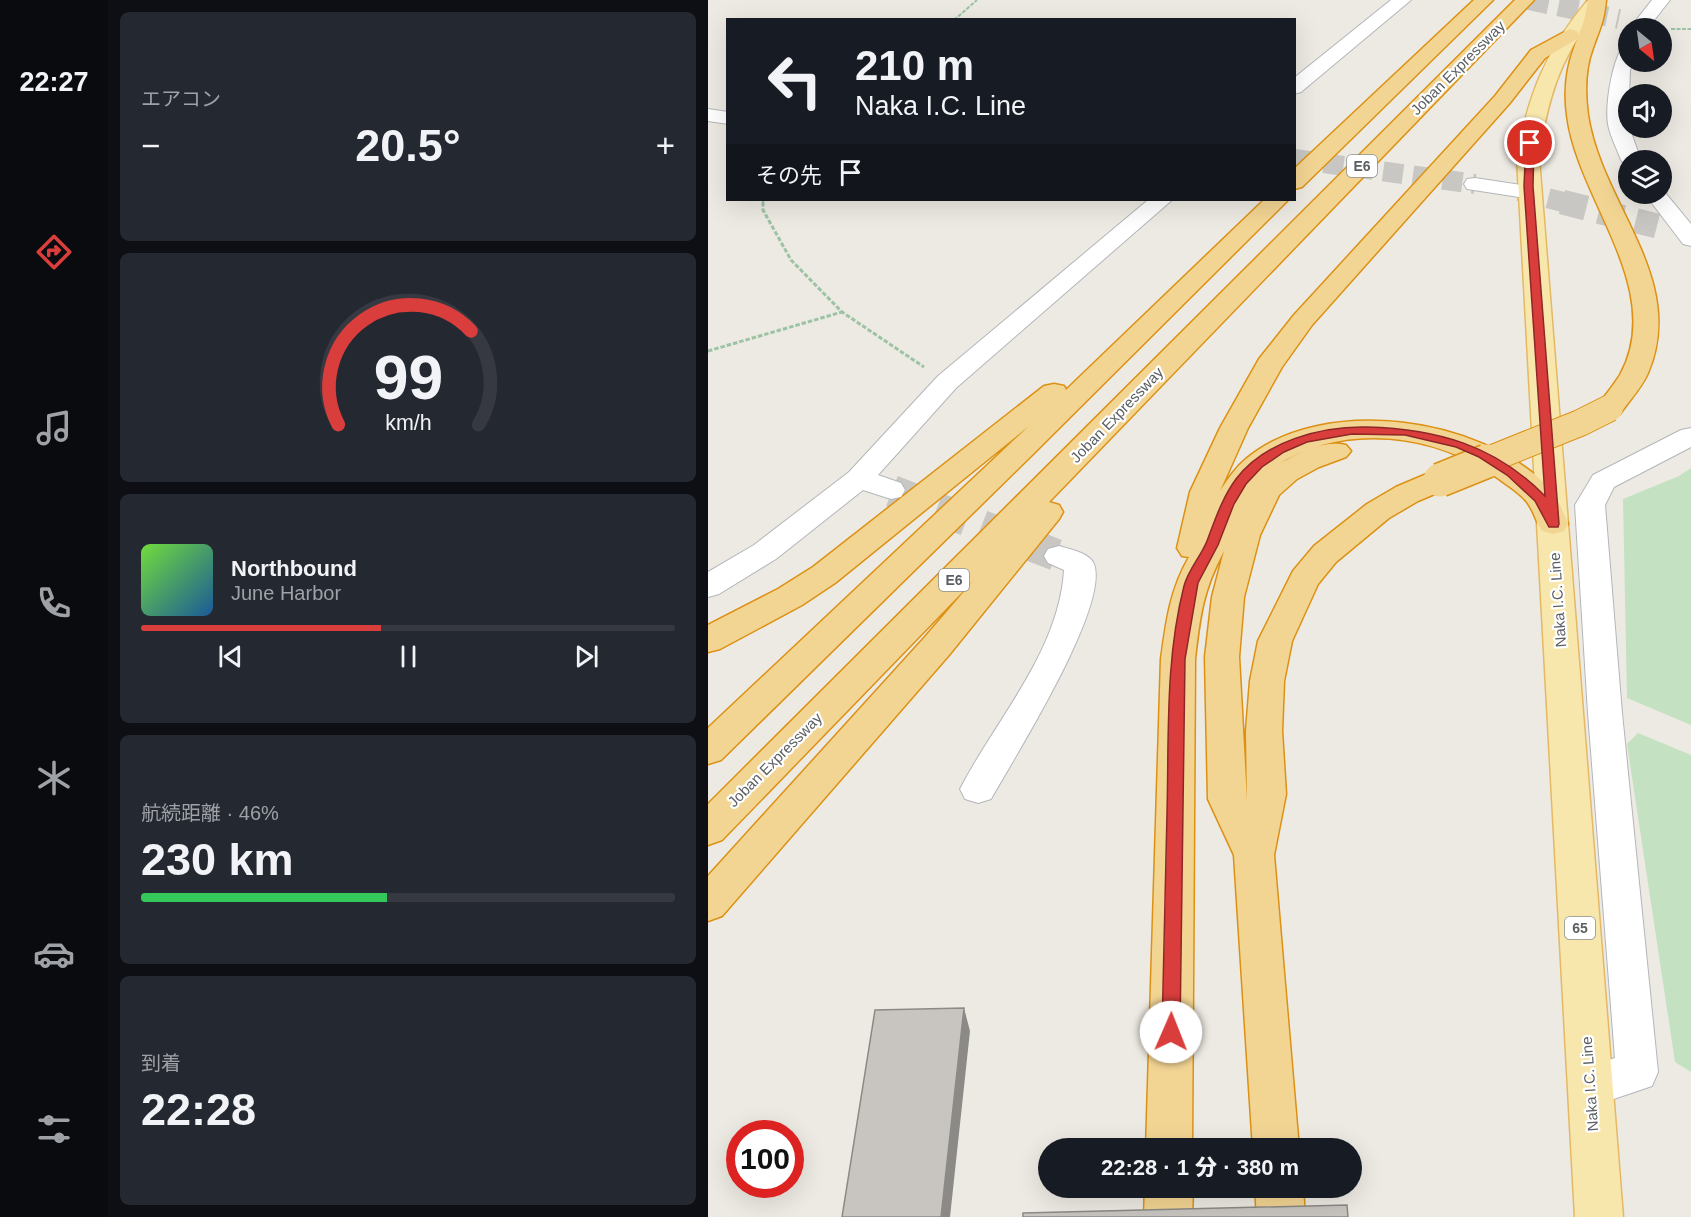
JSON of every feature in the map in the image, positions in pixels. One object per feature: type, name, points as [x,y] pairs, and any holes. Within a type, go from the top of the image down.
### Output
[{"type":"highway","name":"Joban Expressway","points":[[1296,180],[1484,0]]},
{"type":"highway","name":"Joban Expressway","points":[[708,829],[1525,0]]},
{"type":"highway","points":[[1275,1138],[1254,855],[1267,794],[1264,731],[1267,681],[1275,641],[1290,605],[1304,579],[1325,554],[1351,531],[1397,499],[1580,423],[1610,408],[1643,380],[1658,360],[1667,338],[1666,296],[1657,274],[1600,182],[1586,150],[1576,109],[1578,69],[1582,50],[1592,28],[1597,0]]},
{"type":"highway","points":[[1170,1138],[1178,659],[1191,583],[1193,545],[1205,492],[1234,428],[1269,365],[1303,320],[1503,100],[1539,54],[1570,34]]},
{"type":"highway","points":[[708,750],[1020,451],[1275,201]]},
{"type":"highway","points":[[708,640],[790,597],[824,575],[988,443],[1158,314]]},
{"type":"highway","points":[[708,904],[937,646],[1199,331]]},
{"type":"highway","points":[[1191,583],[1212,545],[1228,504],[1241,482],[1257,464],[1280,449],[1304,439],[1327,434],[1386,430],[1432,437],[1460,445],[1483,455],[1511,472],[1541,499],[1553,524]]},
{"type":"highway","points":[[1254,855],[1227,799],[1222,657],[1228,597],[1235,562],[1253,513],[1267,489],[1287,472],[1309,460],[1339,450],[1370,446],[1400,449],[1451,461],[1483,478],[1505,495],[1518,509],[1553,524]]},
{"type":"highway","points":[[1168,1217],[1169,1198]]},
{"type":"highway","points":[[1280,1198],[1281,1217]]},
{"type":"main road","name":"Naka I.C. Line","points":[[1597,0],[1556,55],[1543,86],[1532,128],[1528,158],[1599,1217]]},
{"type":"street","points":[[1296,86],[1402,0]]},
{"type":"street","points":[[1647,18],[1661,0]]},
{"type":"street","points":[[1621,72],[1618,124],[1627,150]]},
{"type":"street","points":[[708,115],[726,118]]},
{"type":"street","points":[[1475,184],[1519,191]]},
{"type":"street","points":[[708,586],[765,552],[859,478],[947,382],[1160,201]]},
{"type":"street","points":[[1664,204],[1691,240]]},
{"type":"street","points":[[1657,226],[1691,240]]},
{"type":"street","points":[[1590,1086],[1637,1072],[1605,713],[1590,505],[1603,481],[1691,436]]},
{"type":"street","points":[[859,478],[891,490]]},
{"type":"street","points":[[978,789],[1057,652],[1082,580],[1080,565],[1059,556]]},
{"type":"path","points":[[956,18],[977,0]]},
{"type":"path","points":[[1672,29],[1691,29]]},
{"type":"path","points":[[763,201],[763,210],[791,260],[842,312],[947,382]]},
{"type":"path","points":[[708,351],[842,312]]},
{"type":"green space","points":[[1691,468],[1691,725],[1627,698],[1623,499],[1679,476]]},
{"type":"green space","points":[[1638,733],[1691,755],[1691,1072],[1675,1062],[1627,744]]},
{"type":"building","points":[[964,1008],[941,1217],[842,1217],[875,1010]]},
{"type":"building","points":[[1347,1205],[1348,1217],[1023,1217],[1023,1213]]},
{"type":"tunnel","points":[[1529,0],[1618,19]]},
{"type":"tunnel","points":[[1296,159],[1475,184]]},
{"type":"tunnel","points":[[1519,191],[1567,203]]},
{"type":"tunnel","points":[[1562,202],[1657,226]]},
{"type":"tunnel","points":[[892,491],[1059,556]]},
{"type":"route","points":[[1171,1032],[1178,659],[1191,583],[1212,545],[1228,504],[1241,482],[1257,464],[1280,449],[1304,439],[1352,430],[1405,431],[1460,445],[1483,455],[1511,472],[1541,499],[1553,524],[1528,186],[1530,143]]}]
